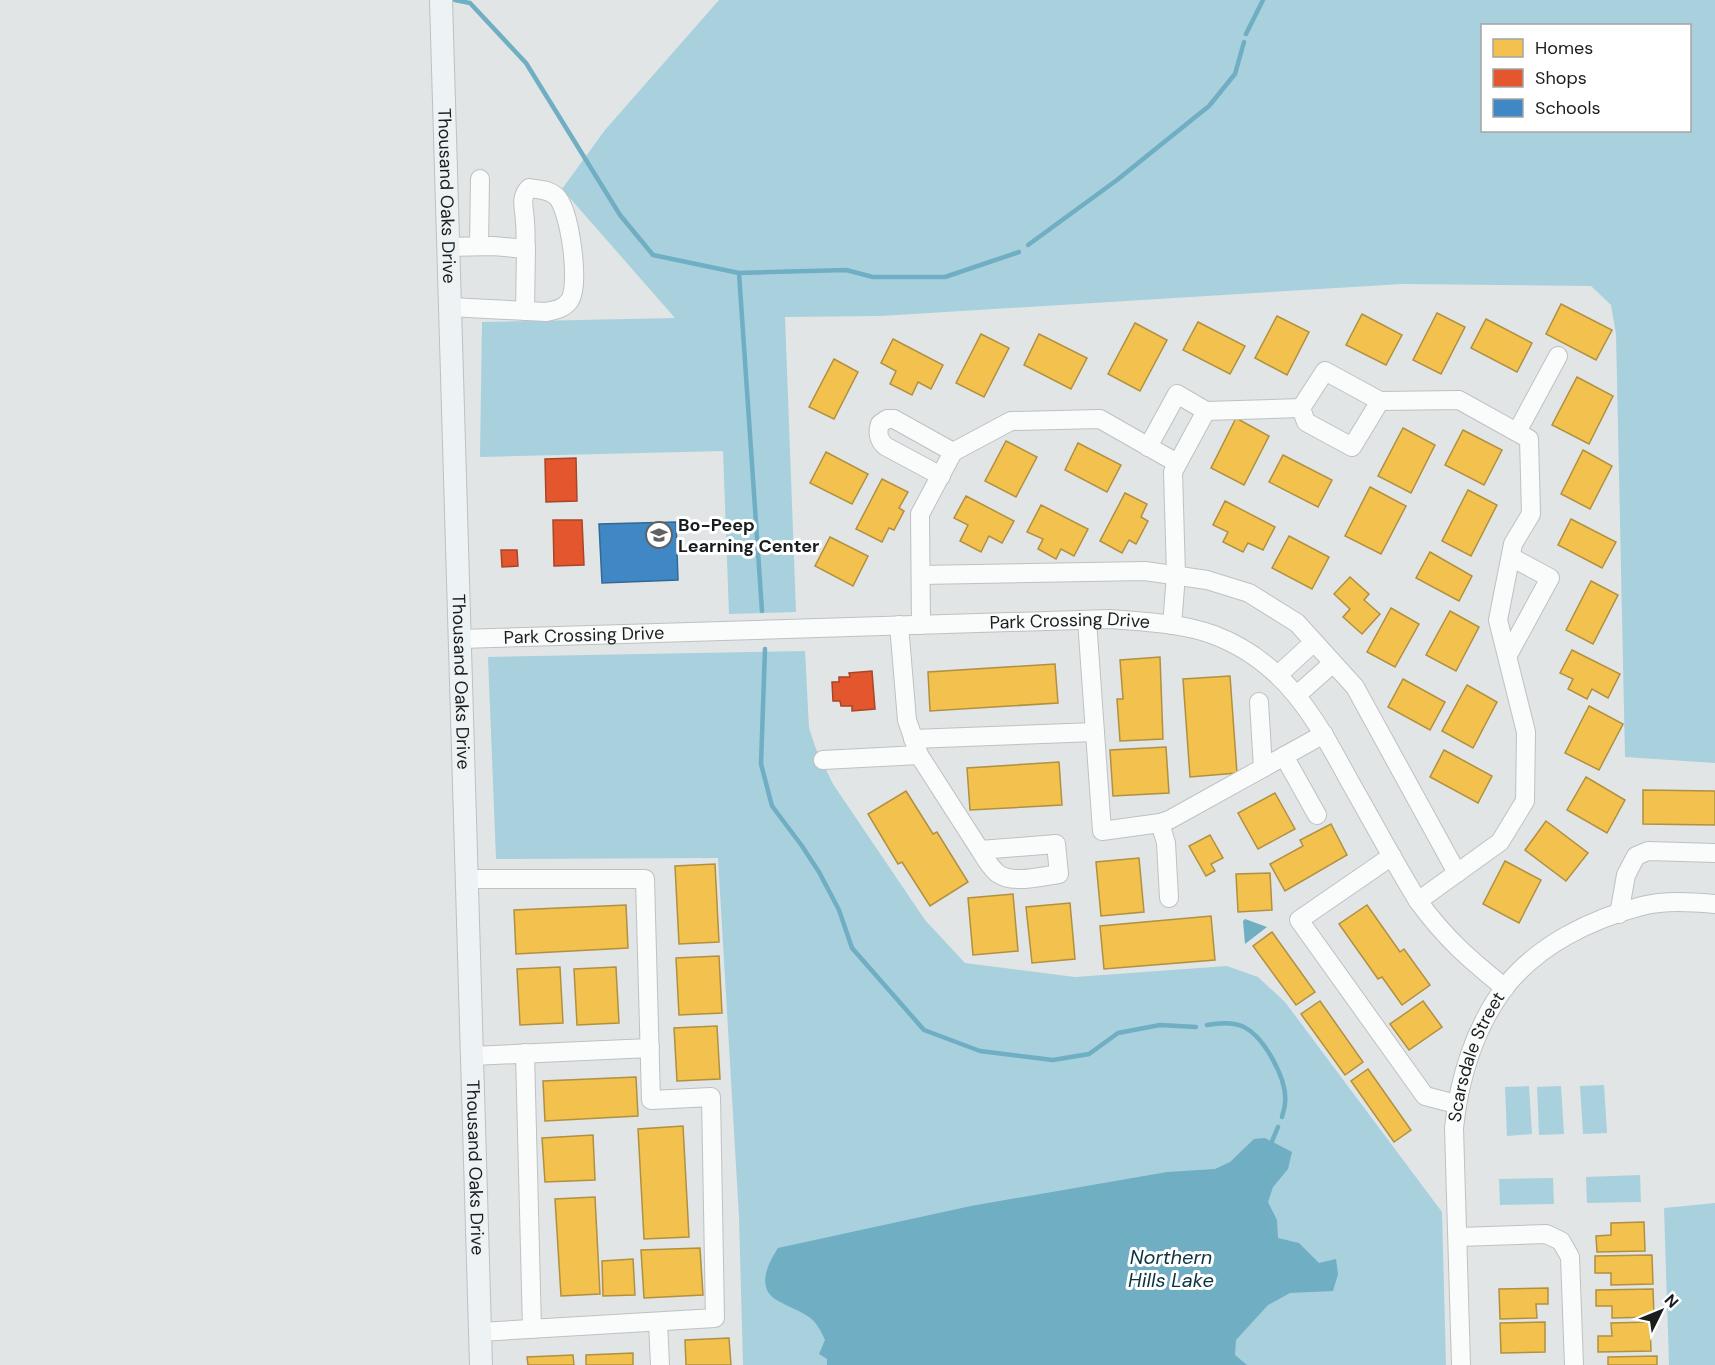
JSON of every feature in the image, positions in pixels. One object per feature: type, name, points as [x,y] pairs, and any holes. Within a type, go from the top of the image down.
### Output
[{"type":"main road","name":"Thousand Oaks Drive","points":[[441,0],[481,1365]]},
{"type":"street","points":[[479,246],[480,179]]},
{"type":"street","points":[[450,307],[546,312],[561,308],[570,300],[574,290],[568,222],[558,198],[549,191],[530,188],[522,203],[526,220],[525,310]]},
{"type":"street","points":[[448,247],[526,249]]},
{"type":"street","points":[[1517,432],[1558,356]]},
{"type":"street","points":[[1301,408],[1325,371],[1380,401],[1459,400],[1529,439],[1531,514],[1513,544],[1498,620],[1526,732],[1525,801],[1500,842],[1418,901]]},
{"type":"street","points":[[1148,447],[1177,394],[1206,411],[1301,408]]},
{"type":"street","points":[[1301,408],[1306,422],[1352,447],[1380,401]]},
{"type":"street","points":[[1172,625],[1176,575],[1173,472],[1206,411]]},
{"type":"street","points":[[940,476],[885,446],[879,440],[877,431],[880,424],[894,419],[953,452]]},
{"type":"street","points":[[921,625],[920,514],[953,452],[1011,421],[1100,419],[1177,463]]},
{"type":"street","points":[[1508,656],[1550,578],[1511,557]]},
{"type":"street","points":[[921,575],[1145,571],[1207,580],[1249,593],[1297,623],[1355,687],[1457,873]]},
{"type":"street","name":"Park Crossing Drive","points":[[460,639],[1110,619],[1194,629],[1233,643],[1251,654],[1278,675],[1297,695],[1324,734],[1418,901],[1437,927],[1462,952],[1505,988]]},
{"type":"street","points":[[1087,620],[1102,831],[1160,824],[1324,734]]},
{"type":"street","points":[[899,626],[907,720],[916,747],[980,850]]},
{"type":"street","points":[[1278,675],[1314,642]]},
{"type":"street","points":[[1297,695],[1333,663]]},
{"type":"street","points":[[1259,702],[1263,768]]},
{"type":"street","points":[[823,760],[916,747],[1095,732]]},
{"type":"street","points":[[1284,756],[1317,815]]},
{"type":"street","points":[[1160,824],[1166,843],[1169,898]]},
{"type":"street","points":[[1619,914],[1626,875],[1636,856],[1648,851],[1715,853]]},
{"type":"street","points":[[1392,856],[1299,920],[1425,1095],[1456,1104]]},
{"type":"street","points":[[466,879],[645,879],[651,1100],[711,1097],[715,1318],[480,1332]]},
{"type":"street","name":"Scarsdale Street","points":[[1461,1365],[1454,1128],[1456,1104],[1468,1058],[1478,1036],[1505,988],[1526,966],[1554,943],[1596,921],[1643,906],[1665,903],[1715,904]]},
{"type":"street","points":[[472,1056],[650,1048]]},
{"type":"street","points":[[525,1053],[532,1329]]},
{"type":"street","points":[[1458,1237],[1546,1234],[1562,1241],[1570,1257],[1574,1365]]},
{"type":"street","points":[[658,1322],[660,1365]]},
{"type":"shaded area","points":[[719,0],[1715,0],[1715,763],[1625,757],[1616,334],[1611,305],[1591,286],[1402,284],[880,316],[785,317],[796,612],[729,614],[723,451],[480,457],[482,322],[675,318],[562,189],[605,130]]},
{"type":"shaded area","points":[[805,651],[809,728],[816,749],[833,784],[925,920],[965,963],[1075,977],[1227,966],[1258,977],[1285,1002],[1442,1212],[1446,1365],[743,1365],[739,1217],[718,858],[496,859],[488,657]]},
{"type":"shaded area","points":[[1604,1085],[1607,1133],[1583,1134],[1580,1086]]},
{"type":"shaded area","points":[[1529,1086],[1532,1134],[1507,1136],[1505,1087]]},
{"type":"shaded area","points":[[1561,1086],[1564,1134],[1539,1135],[1537,1087]]},
{"type":"shaded area","points":[[1640,1175],[1641,1202],[1587,1203],[1586,1177]]},
{"type":"shaded area","points":[[1553,1178],[1554,1204],[1500,1205],[1499,1179]]},
{"type":"shaded area","points":[[1715,1203],[1715,1365],[1669,1365],[1664,1208]]},
{"type":"water","points":[[1245,919],[1267,927],[1245,944],[1243,921]]},
{"type":"water","name":"Northern Hills Lake","points":[[1265,1138],[1292,1152],[1288,1169],[1273,1187],[1268,1202],[1277,1220],[1278,1238],[1299,1243],[1319,1263],[1336,1259],[1338,1274],[1333,1291],[1290,1293],[1268,1305],[1236,1340],[1235,1355],[1247,1365],[827,1365],[827,1359],[819,1354],[825,1340],[817,1325],[812,1319],[775,1299],[766,1288],[768,1267],[778,1248],[971,1206],[1167,1172],[1215,1169],[1230,1162],[1254,1139]]},
{"type":"building: Homes","points":[[1561,304],[1612,330],[1596,360],[1546,334]]},
{"type":"building: Homes","points":[[1437,313],[1465,327],[1441,374],[1413,360]]},
{"type":"building: Homes","points":[[1362,314],[1402,335],[1386,365],[1346,345]]},
{"type":"building: Homes","points":[[1277,316],[1309,332],[1287,375],[1255,358]]},
{"type":"building: Homes","points":[[1486,319],[1532,343],[1517,372],[1471,348]]},
{"type":"building: Homes","points":[[1198,322],[1245,346],[1230,374],[1183,350]]},
{"type":"building: Homes","points":[[1135,323],[1167,340],[1140,391],[1108,374]]},
{"type":"building: Homes","points":[[981,334],[1009,348],[984,397],[956,383]]},
{"type":"building: Homes","points":[[1039,334],[1087,358],[1071,389],[1024,365]]},
{"type":"building: Homes","points":[[893,339],[943,365],[931,389],[918,382],[912,395],[890,384],[896,371],[881,363]]},
{"type":"building: Homes","points":[[834,359],[858,372],[834,419],[809,407]]},
{"type":"building: Homes","points":[[1577,377],[1613,396],[1589,444],[1552,425]]},
{"type":"building: Homes","points":[[1236,418],[1269,436],[1244,485],[1211,468]]},
{"type":"building: Homes","points":[[1403,428],[1435,445],[1411,493],[1378,476]]},
{"type":"building: Homes","points":[[1463,430],[1502,450],[1484,485],[1445,465]]},
{"type":"building: Homes","points":[[1006,441],[1037,457],[1016,497],[985,481]]},
{"type":"building: Homes","points":[[1078,443],[1121,465],[1107,492],[1065,470]]},
{"type":"building: Homes","points":[[1583,450],[1612,466],[1590,509],[1561,494]]},
{"type":"building: Homes","points":[[826,452],[868,474],[852,504],[810,483]]},
{"type":"building: Homes","points":[[1283,455],[1332,480],[1318,507],[1269,482]]},
{"type":"building: Homes","points":[[882,479],[908,492],[899,508],[904,511],[894,530],[889,528],[882,542],[856,529]]},
{"type":"building: Homes","points":[[1370,487],[1406,506],[1381,554],[1345,536]]},
{"type":"building: Homes","points":[[1468,490],[1497,505],[1471,556],[1442,541]]},
{"type":"building: Homes","points":[[1125,493],[1147,504],[1141,517],[1148,521],[1136,544],[1129,540],[1122,553],[1100,541]]},
{"type":"building: Homes","points":[[966,496],[1014,521],[1002,543],[989,536],[981,552],[960,541],[968,525],[954,518]]},
{"type":"building: Homes","points":[[1225,501],[1275,527],[1263,550],[1248,543],[1243,552],[1223,542],[1228,532],[1213,525]]},
{"type":"building: Homes","points":[[1041,505],[1088,529],[1074,556],[1061,549],[1056,559],[1038,549],[1043,539],[1027,532]]},
{"type":"building: Homes","points":[[1571,519],[1616,542],[1602,568],[1558,545]]},
{"type":"building: Homes","points":[[1289,536],[1329,557],[1312,589],[1272,568]]},
{"type":"building: Homes","points":[[830,537],[868,556],[853,586],[815,566]]},
{"type":"building: Homes","points":[[1430,552],[1472,576],[1459,601],[1416,578]]},
{"type":"building: Homes","points":[[1350,577],[1369,594],[1364,600],[1380,614],[1362,634],[1343,617],[1350,609],[1334,594]]},
{"type":"building: Homes","points":[[1591,581],[1618,595],[1593,644],[1566,630]]},
{"type":"building: Homes","points":[[1391,608],[1419,624],[1395,667],[1367,652]]},
{"type":"building: Homes","points":[[1450,611],[1479,627],[1456,671],[1426,655]]},
{"type":"building: Homes","points":[[1572,650],[1620,674],[1608,698],[1592,689],[1587,699],[1568,689],[1573,679],[1560,673]]},
{"type":"building: Homes","points":[[1160,657],[1163,739],[1120,741],[1117,699],[1123,699],[1120,660]]},
{"type":"building: Homes","points":[[1055,664],[1058,703],[930,711],[928,672]]},
{"type":"building: Homes","points":[[1230,676],[1237,773],[1190,777],[1183,679]]},
{"type":"building: Homes","points":[[1403,679],[1445,702],[1430,730],[1388,707]]},
{"type":"building: Homes","points":[[1467,685],[1497,702],[1473,748],[1442,731]]},
{"type":"building: Homes","points":[[1589,706],[1623,724],[1599,770],[1565,753]]},
{"type":"building: Homes","points":[[1166,747],[1169,793],[1113,796],[1110,750]]},
{"type":"building: Homes","points":[[1444,750],[1492,776],[1478,803],[1430,777]]},
{"type":"building: Homes","points":[[1059,762],[1062,805],[970,810],[967,768]]},
{"type":"building: Homes","points":[[1586,777],[1625,800],[1607,833],[1567,810]]},
{"type":"building: Homes","points":[[1643,790],[1715,791],[1715,825],[1643,824]]},
{"type":"building: Homes","points":[[906,791],[933,834],[937,832],[968,882],[930,906],[902,862],[898,864],[868,814]]},
{"type":"building: Homes","points":[[1275,793],[1295,829],[1258,849],[1238,813]]},
{"type":"building: Homes","points":[[1546,821],[1588,853],[1566,881],[1525,850]]},
{"type":"building: Homes","points":[[1331,824],[1347,855],[1285,891],[1270,864],[1303,846],[1300,840]]},
{"type":"building: Homes","points":[[1210,835],[1223,858],[1211,864],[1215,871],[1206,876],[1189,846]]},
{"type":"building: Homes","points":[[1139,858],[1144,912],[1101,916],[1096,862]]},
{"type":"building: Homes","points":[[1505,861],[1541,880],[1519,923],[1483,904]]},
{"type":"building: Homes","points":[[715,864],[719,942],[679,944],[675,866]]},
{"type":"building: Homes","points":[[1270,873],[1272,910],[1238,912],[1236,874]]},
{"type":"building: Homes","points":[[1013,894],[1018,951],[973,955],[968,898]]},
{"type":"building: Homes","points":[[1070,903],[1075,959],[1032,963],[1026,907]]},
{"type":"building: Homes","points":[[626,905],[628,948],[516,954],[514,910]]},
{"type":"building: Homes","points":[[1367,905],[1400,952],[1404,949],[1430,985],[1402,1005],[1382,977],[1378,979],[1339,924]]},
{"type":"building: Homes","points":[[1211,916],[1215,960],[1104,969],[1100,926]]},
{"type":"building: Homes","points":[[1272,932],[1315,992],[1296,1005],[1253,946]]},
{"type":"building: Homes","points":[[719,956],[722,1013],[679,1015],[676,958]]},
{"type":"building: Homes","points":[[560,967],[563,1023],[520,1025],[517,969]]},
{"type":"building: Homes","points":[[616,967],[619,1023],[577,1025],[574,969]]},
{"type":"building: Homes","points":[[1320,1001],[1363,1062],[1345,1075],[1301,1014]]},
{"type":"building: Homes","points":[[1423,1001],[1442,1027],[1409,1050],[1390,1024]]},
{"type":"building: Homes","points":[[717,1026],[720,1079],[677,1081],[674,1028]]},
{"type":"building: Homes","points":[[1368,1069],[1411,1130],[1394,1142],[1351,1081]]},
{"type":"building: Homes","points":[[636,1077],[638,1116],[545,1121],[543,1081]]},
{"type":"building: Homes","points":[[683,1126],[689,1237],[644,1239],[638,1129]]},
{"type":"building: Homes","points":[[593,1135],[595,1180],[545,1182],[542,1138]]},
{"type":"building: Homes","points":[[595,1197],[600,1294],[561,1296],[555,1199]]},
{"type":"building: Homes","points":[[1644,1222],[1645,1251],[1597,1252],[1596,1236],[1611,1235],[1611,1223]]},
{"type":"building: Homes","points":[[700,1248],[703,1295],[644,1298],[641,1250]]},
{"type":"building: Homes","points":[[1652,1255],[1653,1284],[1611,1285],[1611,1273],[1595,1273],[1595,1256]]},
{"type":"building: Homes","points":[[633,1259],[635,1295],[603,1296],[602,1261]]},
{"type":"building: Homes","points":[[1548,1288],[1548,1304],[1536,1304],[1537,1318],[1500,1319],[1499,1289]]},
{"type":"building: Homes","points":[[1653,1289],[1654,1317],[1612,1318],[1612,1306],[1596,1306],[1596,1290]]},
{"type":"building: Homes","points":[[1545,1322],[1545,1352],[1501,1353],[1500,1323]]},
{"type":"building: Homes","points":[[1650,1322],[1651,1351],[1598,1352],[1598,1336],[1612,1336],[1611,1323]]},
{"type":"building: Homes","points":[[729,1338],[731,1365],[686,1365],[685,1340]]},
{"type":"building: Homes","points":[[633,1353],[633,1365],[586,1365],[586,1355]]},
{"type":"building: Homes","points":[[573,1355],[574,1365],[528,1365],[527,1357]]},
{"type":"building: Homes","points":[[1657,1356],[1657,1365],[1608,1365],[1608,1357]]},
{"type":"building: Shops","points":[[576,458],[577,501],[546,502],[545,459]]},
{"type":"building: Shops","points":[[553,520],[582,520],[584,565],[554,566]]},
{"type":"building: Shops","points":[[501,550],[517,550],[518,566],[502,567]]},
{"type":"building: Shops","points":[[872,671],[875,709],[852,711],[852,706],[841,706],[840,701],[833,701],[832,682],[839,682],[839,677],[850,677],[849,673]]},
{"type":"building: Schools","points":[[676,522],[678,580],[602,583],[599,524]]},
{"type":"waterway","points":[[455,0],[470,3],[526,63],[620,215],[653,255],[739,273],[846,270],[873,277],[945,277],[1019,252]]},
{"type":"waterway","points":[[1246,34],[1263,0]]},
{"type":"waterway","points":[[1028,245],[1117,180],[1209,106],[1235,74],[1244,42]]},
{"type":"waterway","points":[[739,273],[762,611]]},
{"type":"waterway","points":[[765,649],[761,764],[772,806],[819,872],[839,910],[852,948],[924,1030],[980,1051],[1053,1060],[1089,1054],[1118,1033],[1160,1025],[1196,1027]]},
{"type":"waterway","points":[[1207,1025],[1226,1023],[1240,1025],[1252,1032],[1267,1049],[1283,1083],[1285,1103],[1282,1117]]},
{"type":"waterway","points":[[1270,1146],[1278,1127]]},
{"type":"place","name":"Bo-Peep Learning Center","points":[[659,535]]}]
